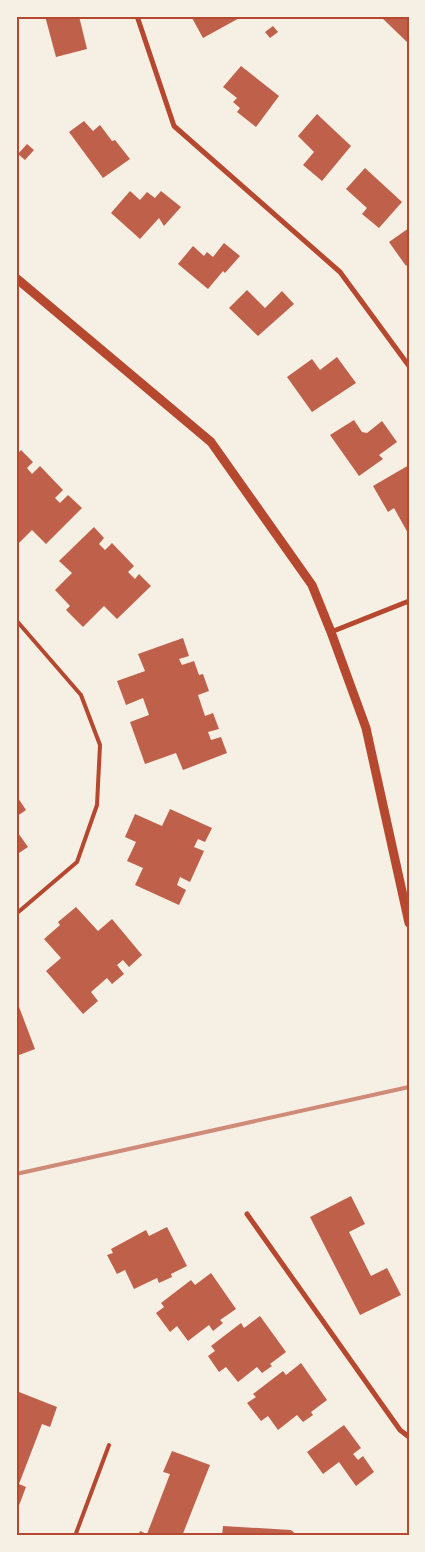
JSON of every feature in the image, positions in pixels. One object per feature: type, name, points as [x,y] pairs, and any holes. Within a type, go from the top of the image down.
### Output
[{"type":"street","points":[[137,16],[174,126],[340,272],[409,366]]},
{"type":"street","points":[[16,278],[211,442],[312,585],[366,728],[409,923]]},
{"type":"street","points":[[331,632],[409,601]]},
{"type":"street","points":[[247,1214],[400,1430],[409,1437]]},
{"type":"lane","points":[[16,620],[81,695],[100,745],[97,805],[77,862],[16,914]]},
{"type":"lane","points":[[76,1536],[109,1445]]},
{"type":"building","points":[[45,16],[79,16],[87,49],[56,57]]},
{"type":"building","points":[[191,16],[243,16],[203,38]]},
{"type":"building","points":[[380,16],[409,16],[409,40],[407,42]]},
{"type":"building","points":[[273,26],[278,32],[270,38],[265,32]]},
{"type":"building","points":[[241,66],[279,96],[256,127],[237,112],[240,108],[233,102],[237,98],[223,87]]},
{"type":"building","points":[[317,114],[351,146],[322,181],[303,165],[314,152],[298,136]]},
{"type":"building","points":[[84,121],[93,131],[100,125],[112,141],[115,140],[130,159],[103,178],[69,132]]},
{"type":"building","points":[[27,144],[34,150],[25,160],[18,154]]},
{"type":"building","points":[[365,168],[402,202],[379,228],[362,214],[367,208],[346,189]]},
{"type":"building","points":[[130,191],[140,200],[147,192],[155,198],[161,191],[181,207],[164,226],[159,218],[140,239],[111,213]]},
{"type":"building","points":[[409,228],[409,263],[406,266],[389,242]]},
{"type":"building","points":[[224,243],[240,256],[225,273],[223,271],[208,289],[178,264],[193,246],[204,256],[207,252],[213,257]]},
{"type":"building","points":[[247,290],[265,308],[282,291],[294,304],[258,336],[229,308]]},
{"type":"building","points":[[337,357],[356,383],[312,412],[287,377],[312,359],[320,370]]},
{"type":"building","points":[[354,420],[362,432],[367,433],[382,421],[397,442],[379,455],[383,459],[359,476],[330,435]]},
{"type":"building","points":[[21,450],[33,462],[27,468],[32,474],[40,466],[63,490],[55,498],[60,503],[68,495],[82,508],[46,544],[32,530],[16,546],[16,455]]},
{"type":"building","points":[[409,465],[409,535],[394,508],[388,512],[373,486]]},
{"type":"building","points":[[94,527],[104,538],[99,544],[105,550],[112,543],[134,566],[128,572],[135,579],[139,574],[151,586],[117,619],[104,606],[83,627],[66,610],[70,606],[55,590],[72,573],[59,561]]},
{"type":"building","points":[[183,638],[189,656],[179,659],[182,665],[194,661],[199,675],[203,674],[209,691],[198,695],[205,716],[213,713],[219,729],[208,732],[211,740],[221,737],[227,753],[183,770],[176,753],[145,764],[130,722],[149,715],[143,698],[126,705],[117,681],[145,671],[138,654]]},
{"type":"building","points":[[16,795],[26,810],[16,817]]},
{"type":"building","points":[[170,809],[212,828],[205,842],[198,839],[194,847],[204,851],[190,882],[180,877],[177,885],[186,890],[179,905],[135,885],[143,868],[127,861],[136,842],[125,837],[135,814],[162,826]]},
{"type":"building","points":[[16,830],[28,847],[16,855]]},
{"type":"building","points":[[76,907],[98,931],[112,919],[142,955],[129,967],[123,960],[117,965],[124,974],[112,984],[107,978],[91,992],[98,1001],[83,1014],[46,971],[61,958],[44,939],[60,925],[58,922]]},
{"type":"building","points":[[16,999],[35,1049],[19,1055],[16,1048]]},
{"type":"building","points":[[351,1196],[365,1224],[349,1232],[371,1276],[387,1268],[401,1295],[360,1315],[310,1217]]},
{"type":"building","points":[[167,1227],[187,1266],[171,1274],[172,1277],[159,1283],[157,1278],[134,1289],[125,1270],[117,1274],[107,1255],[113,1253],[111,1249],[146,1230],[149,1236]]},
{"type":"building","points":[[211,1273],[236,1309],[220,1320],[223,1323],[213,1331],[209,1325],[188,1341],[177,1326],[170,1332],[156,1313],[164,1307],[161,1303],[191,1280],[195,1285]]},
{"type":"building","points":[[260,1316],[286,1352],[270,1364],[272,1366],[262,1373],[257,1367],[238,1382],[226,1367],[219,1372],[208,1356],[215,1351],[211,1346],[241,1323],[244,1328]]},
{"type":"building","points":[[301,1363],[327,1400],[311,1412],[313,1415],[303,1422],[297,1415],[278,1430],[268,1416],[261,1421],[247,1403],[256,1397],[253,1394],[283,1371],[286,1375]]},
{"type":"building","points":[[19,1392],[57,1407],[50,1427],[42,1424],[19,1484],[26,1487],[18,1508],[16,1508],[16,1398]]},
{"type":"building","points":[[344,1425],[361,1448],[353,1454],[358,1460],[363,1456],[374,1472],[356,1486],[339,1462],[323,1474],[307,1452]]},
{"type":"building","points":[[172,1451],[210,1465],[182,1536],[138,1536],[140,1531],[147,1534],[170,1474],[163,1472]]},
{"type":"building","points":[[223,1526],[291,1530],[298,1536],[222,1536]]},
{"type":"railway","points":[[16,1174],[409,1087]]}]
